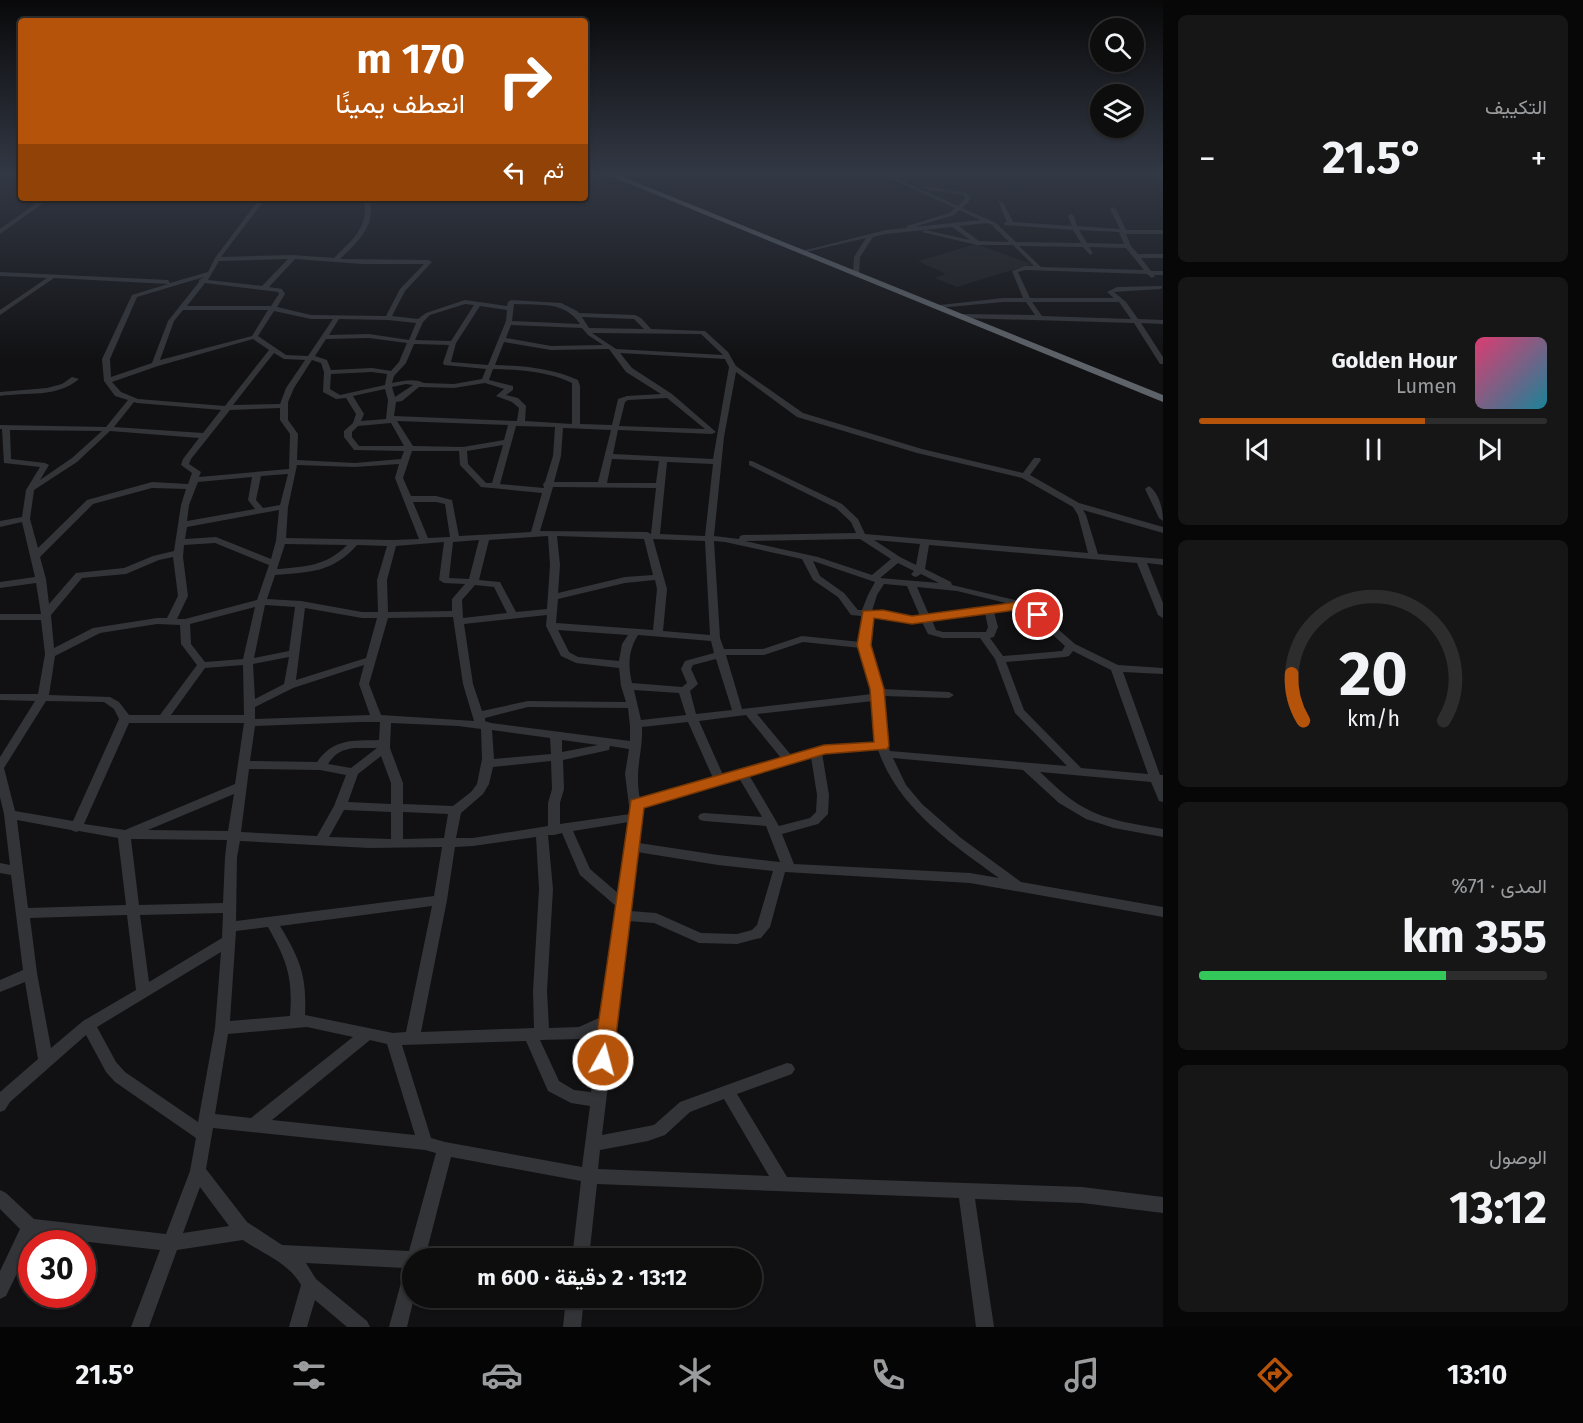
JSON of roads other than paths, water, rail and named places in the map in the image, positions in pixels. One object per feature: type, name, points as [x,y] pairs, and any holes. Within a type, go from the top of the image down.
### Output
[{"type":"highway","points":[[766,237],[1163,399]]},
{"type":"street","points":[[155,364],[165,332],[201,281],[210,273],[217,259],[234,237]]},
{"type":"street","points":[[335,260],[359,237]]},
{"type":"street","points":[[804,252],[867,237]]},
{"type":"street","points":[[856,273],[857,257],[870,237]]},
{"type":"street","points":[[946,237],[978,243],[1128,246]]},
{"type":"street","points":[[970,237],[978,243]]},
{"type":"street","points":[[1006,237],[1039,268]]},
{"type":"street","points":[[1079,237],[1090,253]]},
{"type":"street","points":[[1124,237],[1128,246],[1162,289]]},
{"type":"street","points":[[1136,256],[1163,256]]},
{"type":"street","points":[[217,259],[293,257],[429,262],[402,290],[388,318]]},
{"type":"street","points":[[264,288],[293,257]]},
{"type":"street","points":[[1038,317],[1027,299],[1015,270],[1039,268],[1163,273]]},
{"type":"street","points":[[210,273],[134,296],[106,358],[108,381],[118,394],[132,400],[227,408],[284,406]]},
{"type":"street","points":[[0,274],[174,283]]},
{"type":"street","points":[[0,313],[53,276]]},
{"type":"street","points":[[108,381],[155,364],[254,337],[282,292],[201,281]]},
{"type":"street","points":[[1162,289],[1110,291],[1120,300],[1162,359]]},
{"type":"street","points":[[940,307],[993,300],[1120,300]]},
{"type":"street","points":[[485,381],[508,323],[508,308],[513,301],[564,305],[578,315],[595,338],[613,349],[629,370],[669,396],[716,434]]},
{"type":"street","points":[[425,541],[399,478],[409,447],[391,420],[395,400],[388,386],[393,373],[402,363],[420,321],[429,314],[462,302],[508,308]]},
{"type":"street","points":[[479,303],[453,343],[447,363],[548,373],[575,382],[576,426]]},
{"type":"street","points":[[183,308],[271,308],[305,316],[420,321]]},
{"type":"street","points":[[578,315],[634,317],[648,330]]},
{"type":"street","points":[[961,316],[1163,322]]},
{"type":"street","points":[[140,1327],[198,1172],[222,1028],[233,836],[249,716],[248,662],[261,602],[281,541],[284,507],[293,467],[294,435],[284,420],[284,406],[290,388],[337,318]]},
{"type":"street","points":[[362,318],[369,336]]},
{"type":"street","points":[[508,323],[705,333],[728,357],[733,367],[789,410],[815,421],[920,451],[1025,477],[1076,505],[1163,530]]},
{"type":"street","points":[[324,337],[369,336],[411,342],[453,343]]},
{"type":"street","points":[[254,337],[287,357],[312,358],[324,362],[328,372],[326,390],[339,397],[416,382],[420,385],[454,386],[485,381],[510,388],[501,396],[515,400],[523,408],[506,442],[495,487]]},
{"type":"street","points":[[501,339],[551,348],[613,349],[728,357]]},
{"type":"street","points":[[171,620],[183,596],[180,542],[191,484],[197,470],[185,465],[187,459],[273,350]]},
{"type":"street","points":[[733,367],[716,434],[718,462],[708,538],[715,638],[719,655],[743,712],[789,760]]},
{"type":"street","points":[[328,372],[372,370],[393,373]]},
{"type":"street","points":[[0,393],[24,390],[51,391],[60,389],[75,379]]},
{"type":"street","points":[[395,400],[420,385]]},
{"type":"street","points":[[348,395],[360,414],[391,420]]},
{"type":"street","points":[[602,485],[621,401],[669,396]]},
{"type":"street","points":[[30,490],[63,470],[111,429],[132,400]]},
{"type":"street","points":[[356,424],[360,414]]},
{"type":"street","points":[[506,442],[463,449],[357,448],[348,437],[348,428],[356,424],[391,420],[517,423],[716,434]]},
{"type":"street","points":[[536,534],[557,456],[559,425]]},
{"type":"street","points":[[0,766],[43,697],[50,654],[36,555],[26,519],[30,490],[45,465],[7,461],[3,427],[111,429],[205,436]]},
{"type":"street","points":[[463,449],[464,465],[484,485],[547,488],[602,485],[660,486]]},
{"type":"street","points":[[610,456],[718,462]]},
{"type":"street","points":[[658,634],[662,589],[651,536],[663,459]]},
{"type":"street","points":[[1025,477],[1037,460]]},
{"type":"street","points":[[36,555],[90,502],[152,485],[191,484],[293,467],[405,461]]},
{"type":"street","points":[[752,463],[839,506],[855,521],[862,536],[897,559],[957,588]]},
{"type":"street","points":[[257,474],[252,500],[261,511]]},
{"type":"street","points":[[1149,489],[1163,518]]},
{"type":"street","points":[[409,499],[436,499],[448,502],[452,539],[442,578],[498,584],[513,615]]},
{"type":"street","points":[[1076,505],[1082,515],[1094,556]]},
{"type":"street","points":[[182,525],[284,507]]},
{"type":"street","points":[[0,524],[26,519]]},
{"type":"street","points":[[281,541],[392,543],[552,533],[708,538],[862,536],[1163,562]]},
{"type":"street","points":[[552,533],[554,597],[551,626],[565,654],[570,658],[624,665]]},
{"type":"street","points":[[340,806],[454,810],[483,785],[487,764],[482,721],[468,684],[457,599],[474,580],[486,537]]},
{"type":"street","points":[[725,538],[806,557],[877,580],[957,588],[1025,605],[1071,646],[1116,668],[1163,671]]},
{"type":"street","points":[[180,542],[216,540],[272,567],[325,566],[341,558],[354,543]]},
{"type":"street","points":[[908,583],[920,570],[925,542]]},
{"type":"street","points":[[392,543],[382,580],[383,616],[369,660],[364,689],[381,720],[384,746],[397,783],[399,809],[397,844]]},
{"type":"street","points":[[44,617],[79,575],[126,572],[156,558],[179,553]]},
{"type":"street","points":[[806,557],[816,578],[845,598],[853,612],[883,614],[907,620],[1025,605]]},
{"type":"street","points":[[897,559],[877,580],[868,614],[864,645],[878,694],[884,750],[899,781],[914,803],[931,820],[1016,884]]},
{"type":"street","points":[[1141,561],[1163,615]]},
{"type":"street","points":[[554,597],[625,580],[660,577]]},
{"type":"street","points":[[0,585],[40,579]]},
{"type":"street","points":[[908,583],[932,632],[984,636],[993,632],[988,610]]},
{"type":"street","points":[[50,654],[97,630],[171,620],[185,622],[261,602],[301,604],[362,615],[383,616],[459,617],[552,611]]},
{"type":"street","points":[[289,686],[295,664],[296,621],[301,604]]},
{"type":"street","points":[[0,617],[44,617]]},
{"type":"street","points":[[185,622],[186,644],[202,665]]},
{"type":"street","points":[[551,626],[628,635],[658,634],[715,638]]},
{"type":"street","points":[[581,1248],[605,1040],[637,811],[630,780],[636,746],[636,724],[626,686],[624,665],[628,635]]},
{"type":"street","points":[[984,636],[1000,659],[1019,711],[1077,770]]},
{"type":"street","points":[[626,686],[684,690],[693,684],[686,669],[689,663],[719,655],[764,652],[802,639],[864,645]]},
{"type":"street","points":[[1000,659],[1061,655],[1069,652],[1071,646]]},
{"type":"street","points":[[202,665],[248,662],[295,653]]},
{"type":"street","points":[[249,716],[289,686],[369,660]]},
{"type":"street","points":[[163,719],[202,665]]},
{"type":"street","points":[[1116,668],[1159,778],[1163,798]]},
{"type":"street","points":[[684,690],[692,718],[720,780]]},
{"type":"street","points":[[636,724],[878,694],[949,695]]},
{"type":"street","points":[[0,697],[106,699],[114,702],[120,708],[125,719],[76,828]]},
{"type":"street","points":[[482,721],[528,704],[632,705]]},
{"type":"street","points":[[125,719],[249,716],[482,721],[614,745],[636,746]]},
{"type":"street","points":[[556,735],[558,789],[554,802],[554,831],[546,889],[536,1034],[553,1086],[571,1096],[598,1100]]},
{"type":"street","points":[[320,766],[328,752],[339,745],[384,746]]},
{"type":"street","points":[[487,764],[557,757],[614,745]]},
{"type":"street","points":[[321,841],[340,806],[352,772],[384,746]]},
{"type":"street","points":[[6,805],[76,828],[124,835],[233,836],[397,844],[450,844],[554,831],[637,811],[720,780],[833,748],[884,750],[1159,778]]},
{"type":"street","points":[[704,817],[773,826],[814,821],[822,814],[823,795],[816,752]]},
{"type":"street","points":[[243,765],[320,766],[352,772]]},
{"type":"street","points":[[1026,766],[1069,804],[1088,815],[1122,826],[1163,833]]},
{"type":"street","points":[[0,771],[17,871],[30,973],[46,1062]]},
{"type":"street","points":[[554,831],[585,872],[624,911],[656,918],[699,938],[738,939],[756,934],[763,927],[785,867],[773,826],[742,774]]},
{"type":"street","points":[[124,835],[240,787]]},
{"type":"street","points":[[412,1038],[440,900],[454,810]]},
{"type":"street","points":[[124,835],[143,992]]},
{"type":"street","points":[[631,846],[785,867],[970,878],[1016,884],[1163,912]]},
{"type":"street","points":[[0,868],[17,871]]},
{"type":"street","points":[[2,1099],[88,1025],[143,992],[229,934],[272,923],[440,900]]},
{"type":"street","points":[[22,913],[229,908]]},
{"type":"street","points":[[272,923],[298,972],[300,985],[297,1021]]},
{"type":"street","points":[[0,986],[30,973]]},
{"type":"street","points":[[581,1033],[608,1020]]},
{"type":"street","points":[[222,1028],[297,1021],[332,1024],[393,1039],[581,1033],[605,1040]]},
{"type":"street","points":[[88,1025],[111,1067],[120,1077],[205,1128],[254,1125],[425,1143],[445,1149],[625,1180],[782,1183],[1082,1195],[1163,1205]]},
{"type":"street","points":[[254,1125],[368,1033]]},
{"type":"street","points":[[393,1039],[425,1143]]},
{"type":"street","points":[[593,1144],[659,1130],[686,1107],[787,1069]]},
{"type":"street","points":[[727,1091],[782,1183]]},
{"type":"street","points":[[417,1248],[445,1149]]},
{"type":"street","points":[[198,1172],[245,1232],[280,1253],[307,1276],[310,1285],[360,1327]]},
{"type":"street","points":[[966,1192],[985,1327]]},
{"type":"street","points":[[0,1198],[30,1227],[172,1243],[245,1232]]},
{"type":"street","points":[[0,1290],[30,1227]]},
{"type":"street","points":[[280,1253],[402,1258]]},
{"type":"street","points":[[298,1327],[310,1285]]},
{"type":"street","points":[[398,1327],[403,1308]]},
{"type":"street","points":[[572,1327],[574,1308]]}]
